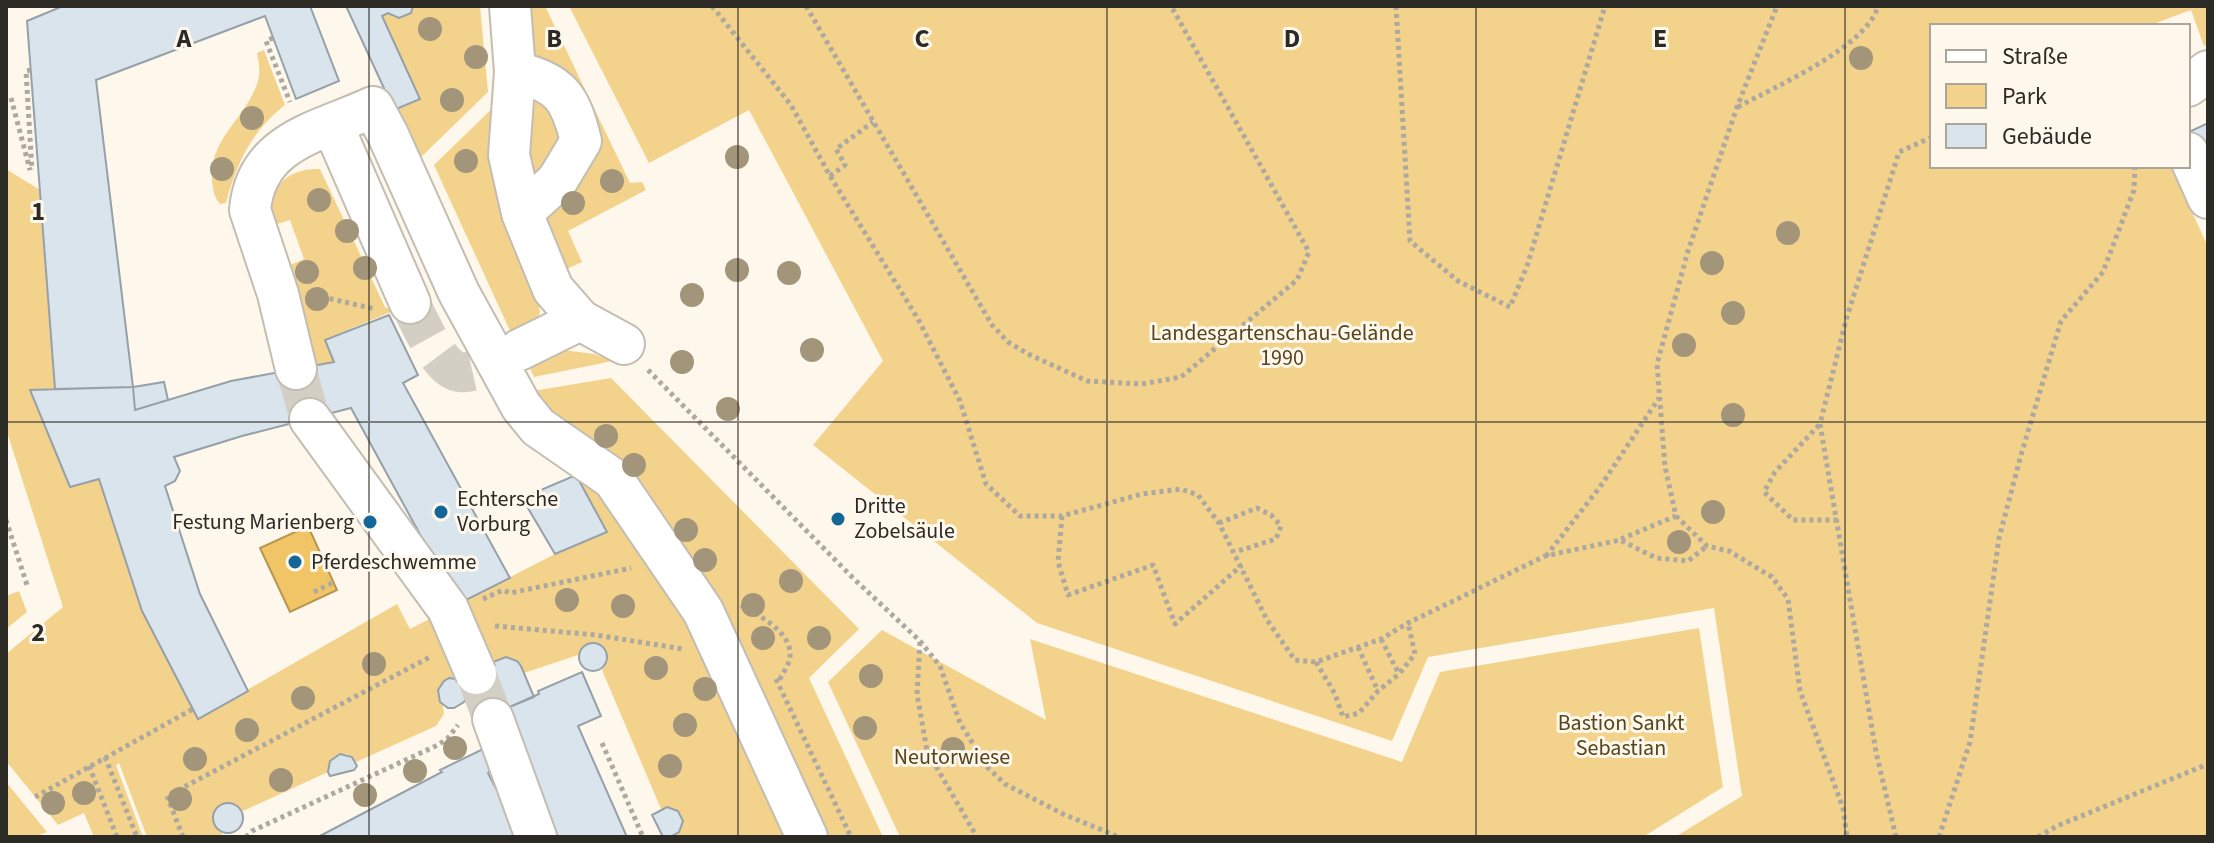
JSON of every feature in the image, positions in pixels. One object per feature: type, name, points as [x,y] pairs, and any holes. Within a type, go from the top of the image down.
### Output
[{"type":"street","points":[[510,6],[515,72],[509,155],[522,213],[553,289],[580,320],[624,344]]},
{"type":"street","points":[[2190,84],[2208,71]]},
{"type":"street","points":[[515,72],[544,79],[558,91],[573,110],[581,141],[557,181],[522,213]]},
{"type":"street","points":[[296,369],[278,294],[250,210],[257,177],[272,157],[289,142],[373,107],[459,293],[521,406],[538,427],[613,479],[703,611],[807,837]]},
{"type":"street","points":[[333,126],[410,303]]},
{"type":"street","points":[[2190,158],[2208,198]]},
{"type":"street","points":[[519,350],[580,320]]},
{"type":"street","points":[[310,419],[448,609],[476,674]]},
{"type":"street","points":[[477,720],[536,837]]},
{"type":"path","points":[[712,6],[791,105],[830,176],[918,319],[960,401],[986,484],[1020,516],[1062,516],[1142,494],[1181,489],[1198,495],[1219,523],[1267,620],[1295,660],[1316,662],[1381,639],[1545,556],[1620,540],[1676,516]]},
{"type":"path","points":[[806,6],[992,325],[1008,342],[1087,381],[1142,384],[1181,377],[1297,280],[1309,252],[1171,6]]},
{"type":"path","points":[[1396,6],[1410,241],[1458,281],[1510,307],[1527,266],[1605,6]]},
{"type":"path","points":[[1777,6],[1737,107],[1688,251],[1657,364],[1659,398],[1665,467],[1676,516],[1707,546],[1729,551],[1772,577],[1788,599],[1800,691],[1843,808],[1847,837]]},
{"type":"path","points":[[1737,107],[1843,49],[1875,19],[1878,6]]},
{"type":"path","points":[[273,38],[266,41],[290,102]]},
{"type":"path","points":[[11,98],[29,170],[32,170],[26,71],[31,70]]},
{"type":"path","points":[[830,176],[845,165],[836,149],[873,122]]},
{"type":"path","points":[[1896,837],[1876,752],[1820,424],[1846,320],[1899,152],[1930,138]]},
{"type":"path","points":[[1939,837],[1970,742],[1999,538],[2025,442],[2061,321],[2103,272],[2134,190],[2135,168]]},
{"type":"path","points":[[624,344],[854,579],[920,641],[940,666],[960,723],[988,768],[1005,784],[1063,814],[1119,837]]},
{"type":"path","points":[[1545,556],[1600,487],[1659,398]]},
{"type":"path","points":[[1820,424],[1775,472],[1764,492],[1793,520],[1837,520]]},
{"type":"path","points":[[1219,523],[1257,508],[1271,515],[1281,526],[1276,539],[1235,552]]},
{"type":"path","points":[[1062,516],[1058,562],[1068,595],[1153,565],[1175,624],[1242,565]]},
{"type":"path","points":[[6,520],[28,588]]},
{"type":"path","points":[[1620,540],[1656,558],[1688,561],[1707,546]]},
{"type":"path","points":[[503,590],[510,593],[541,588],[667,560]]},
{"type":"path","points":[[314,592],[334,582]]},
{"type":"path","points":[[494,626],[596,635],[685,649],[703,611],[714,597],[726,597],[766,620],[786,639],[790,657],[779,681]]},
{"type":"path","points":[[1316,662],[1335,694],[1343,717],[1359,713],[1415,654],[1408,623]]},
{"type":"path","points":[[1381,639],[1399,674]]},
{"type":"path","points":[[920,641],[917,694],[927,751],[977,837]]},
{"type":"path","points":[[1358,647],[1378,691]]},
{"type":"path","points":[[183,837],[167,796],[437,653]]},
{"type":"path","points":[[35,797],[193,709]]},
{"type":"path","points":[[246,837],[252,831],[438,745],[477,720]]},
{"type":"path","points":[[602,743],[643,837]]},
{"type":"path","points":[[105,757],[137,837]]},
{"type":"path","points":[[2038,837],[2057,826],[2208,764]]},
{"type":"path","points":[[89,766],[117,837]]},
{"type":"green space","points":[[413,6],[480,6],[488,92],[417,161],[396,110],[419,99],[382,16],[388,13],[400,18],[411,13]]},
{"type":"green space","points":[[525,6],[545,6],[630,183],[642,182],[646,190],[568,231],[582,262],[565,270],[535,203],[526,135]]},
{"type":"green space","name":"Landesgartenschau-Gelände 1990","points":[[569,6],[2208,6],[2208,44],[2204,46],[2191,10],[2153,24],[1930,24],[1930,168],[2172,168],[2208,247],[2208,837],[1675,837],[1742,796],[1714,608],[1428,657],[1392,741],[1037,623],[813,445],[883,361],[749,110],[649,163]]},
{"type":"green space","points":[[264,50],[285,105],[254,137],[235,174],[226,203],[220,204],[212,180],[216,153],[251,97],[259,76],[257,53]]},
{"type":"green space","points":[[504,97],[540,312],[537,321],[512,335],[434,165]]},
{"type":"green space","points":[[6,169],[40,190],[55,389],[30,391],[70,487],[99,479],[142,611],[198,718],[397,604],[410,629],[555,554],[607,532],[527,392],[611,378],[859,629],[809,678],[883,837],[675,837],[682,827],[681,815],[673,808],[661,809],[602,670],[607,662],[606,651],[595,643],[584,646],[578,655],[524,673],[517,661],[506,657],[462,680],[449,678],[440,686],[444,714],[436,726],[356,762],[347,754],[335,756],[328,772],[243,811],[234,803],[223,804],[216,811],[214,819],[223,834],[216,837],[147,837],[119,763],[116,765],[143,837],[94,837],[84,813],[58,825],[6,761],[6,654],[63,607],[6,429]]},
{"type":"green space","points":[[320,169],[385,307],[393,311],[326,339],[334,362],[306,367],[299,349],[307,325],[285,267],[304,259],[290,220],[271,226],[271,213],[275,192],[287,177]]},
{"type":"green space","points":[[555,349],[594,354],[613,361],[534,377],[529,366]]},
{"type":"green space","points":[[19,591],[27,612],[6,629],[6,596]]},
{"type":"green space","points":[[1699,628],[1723,787],[1643,837],[900,837],[828,682],[882,630],[1046,720],[1030,639],[1402,762],[1440,672]]},
{"type":"green space","points":[[6,782],[47,832],[34,837],[6,837]]},
{"type":"shaded area","name":"Pferdeschwemme","points":[[308,526],[337,590],[290,612],[260,548]]},
{"type":"building","points":[[63,6],[310,6],[339,81],[296,99],[265,16],[96,80],[133,387],[55,389],[27,21]]},
{"type":"building","points":[[346,6],[413,6],[411,13],[399,18],[388,13],[382,16],[420,99],[394,110]]},
{"type":"building","points":[[2208,123],[2208,168],[2191,131]]},
{"type":"building","name":"Echtersche Vorburg","points":[[389,315],[418,375],[403,383],[510,578],[458,604],[351,408],[174,457],[180,471],[175,481],[165,486],[200,594],[248,691],[198,719],[142,611],[99,479],[70,487],[30,390],[133,387],[135,410],[231,381],[334,362],[325,340]]},
{"type":"building","points":[[164,382],[168,400],[135,410],[133,387]]},
{"type":"building","points":[[576,475],[607,532],[555,554],[522,498]]},
{"type":"building","points":[[593,643],[603,647],[607,657],[603,667],[593,671],[583,667],[579,657],[583,647]]},
{"type":"building","points":[[506,657],[521,666],[534,697],[505,709],[480,726],[467,696],[454,708],[440,702],[438,690],[444,681],[449,678],[462,680]]},
{"type":"building","points":[[582,672],[601,716],[578,726],[627,837],[558,837],[505,709]]},
{"type":"building","points":[[481,750],[492,751],[497,761],[488,773],[495,787],[499,785],[518,833],[510,837],[318,837],[442,772],[440,770]]},
{"type":"building","points":[[340,754],[352,757],[357,766],[354,770],[330,776],[330,761]]},
{"type":"building","points":[[228,803],[239,807],[243,818],[239,829],[228,833],[217,829],[213,818],[217,807]]},
{"type":"building","points":[[667,807],[678,811],[683,821],[679,832],[663,837],[652,815]]},
{"type":"tunnel","points":[[410,303],[430,343],[452,369],[460,372],[475,370],[519,350]]},
{"type":"tunnel","points":[[296,369],[310,419]]},
{"type":"tunnel","points":[[476,674],[493,719]]},
{"type":"place","name":"Echtersche Vorburg","points":[[441,512]]},
{"type":"place","name":"Dritte Zobelsäule","points":[[838,519]]},
{"type":"place","name":"Festung Marienberg","points":[[370,522]]},
{"type":"place","name":"Pferdeschwemme","points":[[295,562]]},
{"type":"park label","name":"Bastion Sankt Sebastian","points":[[1621,736]]},
{"type":"park label","name":"Neutorwiese","points":[[952,757]]}]
